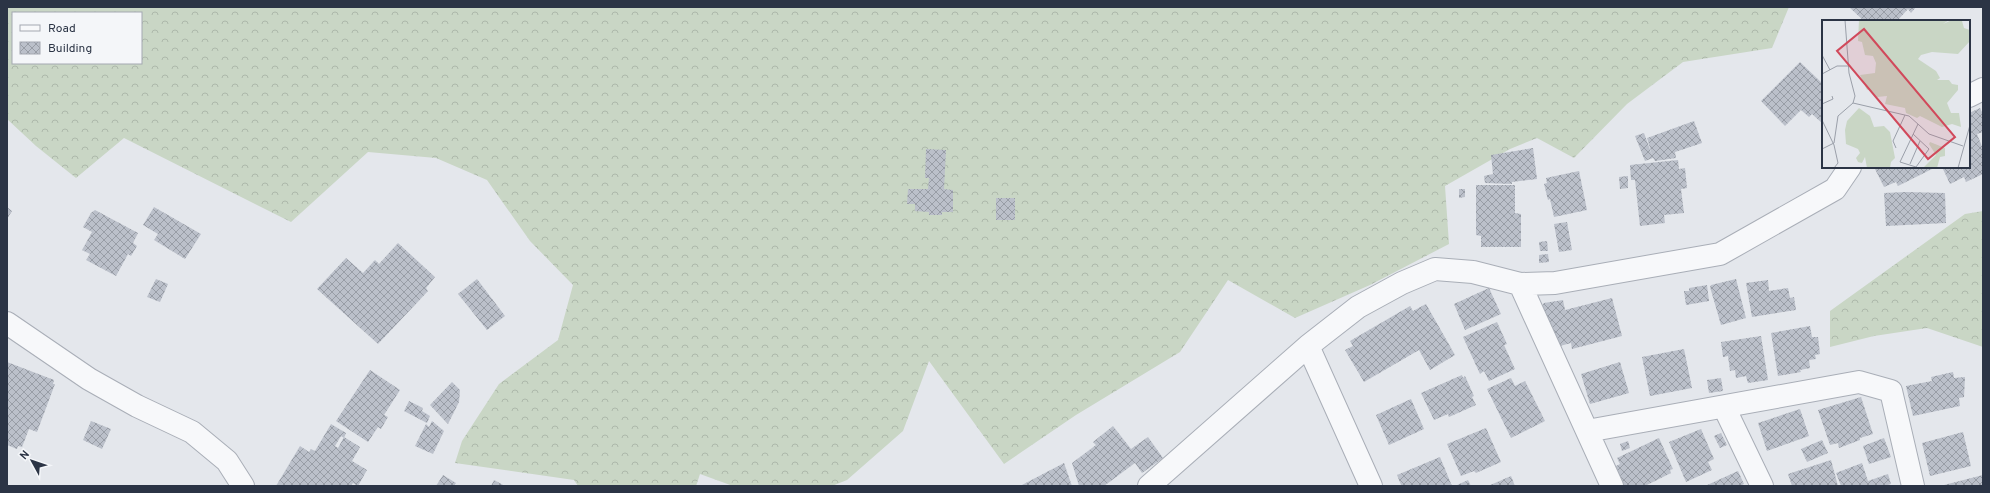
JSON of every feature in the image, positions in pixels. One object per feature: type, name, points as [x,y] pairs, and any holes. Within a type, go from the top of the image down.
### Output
[{"type":"street","points":[[1970,96],[1983,89]]},
{"type":"street","points":[[1149,486],[1308,346],[1358,307],[1402,283],[1435,269],[1473,272],[1520,284],[1555,283],[1720,254],[1835,189],[1849,168]]},
{"type":"street","points":[[1520,284],[1612,486]]},
{"type":"street","points":[[7,322],[89,379],[137,406],[192,432],[227,461],[243,486]]},
{"type":"street","points":[[1308,346],[1371,486]]},
{"type":"street","points":[[1587,431],[1859,382],[1891,391],[1913,486]]},
{"type":"street","points":[[1724,407],[1762,486]]},
{"type":"green space","points":[[7,7],[1789,7],[1772,48],[1683,62],[1627,104],[1574,158],[1537,138],[1510,149],[1445,186],[1449,244],[1370,285],[1295,318],[1228,280],[1180,352],[1076,415],[1004,464],[929,361],[903,431],[847,480],[832,486],[733,486],[700,474],[696,486],[578,486],[574,480],[455,463],[462,441],[499,384],[558,340],[573,285],[530,241],[487,180],[436,158],[368,152],[291,222],[124,138],[76,178],[36,146],[7,119]]},
{"type":"green space","points":[[1983,211],[1983,347],[1927,328],[1874,336],[1830,347],[1830,311],[1965,214]]},
{"type":"building","points":[[1849,7],[1916,7],[1911,13],[1908,9],[1898,20],[1863,20]]},
{"type":"building","points":[[1800,62],[1822,83],[1822,123],[1812,114],[1809,117],[1801,110],[1785,126],[1761,101]]},
{"type":"building","points":[[1980,108],[1983,114],[1983,132],[1977,134],[1983,149],[1983,174],[1966,182],[1964,177],[1950,184],[1942,168],[1970,168],[1970,113]]},
{"type":"building","points":[[1694,121],[1702,143],[1675,152],[1676,158],[1655,161],[1653,158],[1645,161],[1635,136],[1644,133],[1652,155],[1647,138]]},
{"type":"building","points":[[1533,148],[1537,179],[1512,182],[1512,184],[1485,183],[1484,176],[1493,174],[1491,155]]},
{"type":"building","points":[[926,149],[946,150],[944,189],[953,190],[953,212],[942,212],[942,215],[929,215],[929,212],[915,211],[915,204],[907,204],[908,189],[928,189],[929,178],[925,178]]},
{"type":"building","points":[[1678,160],[1679,169],[1685,168],[1687,188],[1681,189],[1684,213],[1664,215],[1665,223],[1640,226],[1635,180],[1631,180],[1630,165]]},
{"type":"building","points":[[1874,168],[1934,168],[1898,186],[1896,182],[1884,187]]},
{"type":"building","points":[[1579,171],[1587,210],[1554,217],[1550,199],[1548,200],[1544,184],[1547,183],[1546,178]]},
{"type":"building","points":[[1628,176],[1628,188],[1620,189],[1619,177]]},
{"type":"building","points":[[1476,185],[1515,185],[1515,213],[1521,214],[1521,247],[1481,247],[1481,236],[1476,235]]},
{"type":"building","points":[[1459,189],[1465,189],[1465,197],[1459,198]]},
{"type":"building","points":[[1884,193],[1945,193],[1946,223],[1886,226]]},
{"type":"building","points":[[996,198],[1015,198],[1015,220],[996,220]]},
{"type":"building","points":[[7,207],[12,211],[7,219]]},
{"type":"building","points":[[154,207],[201,234],[185,259],[154,240],[158,234],[143,225]]},
{"type":"building","points":[[95,210],[138,233],[133,243],[137,246],[131,256],[128,254],[116,276],[86,260],[90,254],[82,250],[92,232],[83,227],[91,213]]},
{"type":"building","points":[[1567,222],[1572,250],[1559,252],[1554,224]]},
{"type":"building","points":[[1547,241],[1548,251],[1540,251],[1539,242]]},
{"type":"building","points":[[398,243],[435,277],[426,288],[428,291],[378,344],[317,289],[346,258],[363,273],[375,260],[379,264]]},
{"type":"building","points":[[1548,254],[1549,262],[1539,263],[1539,255]]},
{"type":"building","points":[[156,279],[168,284],[160,302],[147,297]]},
{"type":"building","points":[[477,279],[505,316],[487,330],[458,294]]},
{"type":"building","points":[[1736,279],[1746,318],[1721,325],[1710,287],[1711,285]]},
{"type":"building","points":[[1768,280],[1769,291],[1788,288],[1790,298],[1794,297],[1796,310],[1752,317],[1746,283]]},
{"type":"building","points":[[1707,285],[1709,301],[1686,305],[1684,291],[1689,291],[1689,288]]},
{"type":"building","points":[[1489,288],[1501,314],[1465,330],[1454,304]]},
{"type":"building","points":[[1612,298],[1622,336],[1572,349],[1571,343],[1560,346],[1541,308],[1544,303],[1563,300],[1565,310]]},
{"type":"building","points":[[1426,304],[1455,355],[1430,370],[1419,350],[1364,382],[1345,350],[1353,346],[1350,341],[1410,306],[1413,311]]},
{"type":"building","points":[[1497,322],[1507,344],[1504,345],[1515,369],[1489,381],[1484,371],[1480,374],[1463,337]]},
{"type":"building","points":[[1810,326],[1812,337],[1818,337],[1820,354],[1815,355],[1816,359],[1809,360],[1810,368],[1800,370],[1801,372],[1778,376],[1771,333]]},
{"type":"building","points":[[1761,336],[1768,380],[1748,383],[1746,376],[1736,378],[1735,370],[1730,371],[1728,356],[1723,357],[1721,342]]},
{"type":"building","points":[[1684,349],[1692,388],[1650,396],[1642,357]]},
{"type":"building","points":[[7,362],[54,380],[53,384],[55,384],[37,432],[29,429],[22,447],[18,446],[17,449],[7,445]]},
{"type":"building","points":[[1620,362],[1629,393],[1590,404],[1581,374]]},
{"type":"building","points":[[370,370],[400,390],[384,415],[388,417],[381,429],[378,427],[368,442],[336,421]]},
{"type":"building","points":[[1953,372],[1954,378],[1965,377],[1964,397],[1959,398],[1960,406],[1913,416],[1906,386],[1932,381],[1931,377]]},
{"type":"building","points":[[1462,375],[1463,378],[1465,376],[1474,396],[1472,397],[1476,405],[1449,417],[1448,414],[1434,420],[1421,393]]},
{"type":"building","points":[[1511,378],[1515,386],[1525,381],[1545,421],[1511,438],[1487,389]]},
{"type":"building","points":[[1721,378],[1723,391],[1709,393],[1707,380]]},
{"type":"building","points":[[452,382],[460,390],[459,402],[448,424],[430,405]]},
{"type":"building","points":[[1861,397],[1873,434],[1860,438],[1860,440],[1839,448],[1838,443],[1830,445],[1818,410]]},
{"type":"building","points":[[1411,399],[1424,429],[1389,445],[1376,415]]},
{"type":"building","points":[[409,401],[423,408],[422,411],[430,416],[427,423],[404,411]]},
{"type":"building","points":[[1800,409],[1809,436],[1767,451],[1758,423]]},
{"type":"building","points":[[91,421],[111,429],[102,449],[83,440]]},
{"type":"building","points":[[432,421],[444,431],[433,454],[415,446],[426,424],[429,427]]},
{"type":"building","points":[[331,424],[346,433],[344,437],[360,447],[352,461],[367,470],[358,486],[353,483],[351,486],[276,486],[300,446],[309,452],[311,449],[315,451]],"holes":[[[341,436],[344,438],[338,448],[335,446]]]},
{"type":"building","points":[[1113,426],[1131,449],[1148,437],[1163,458],[1142,473],[1135,463],[1104,486],[1079,486],[1072,463],[1096,445],[1093,442]]},
{"type":"building","points":[[1486,428],[1501,462],[1476,473],[1474,471],[1461,476],[1447,444]]},
{"type":"building","points":[[1701,429],[1714,459],[1708,462],[1712,470],[1686,482],[1669,442]]},
{"type":"building","points":[[1963,432],[1971,466],[1930,476],[1922,443]]},
{"type":"building","points":[[1721,433],[1727,445],[1720,448],[1714,436]]},
{"type":"building","points":[[1659,438],[1673,469],[1670,470],[1671,473],[1645,486],[1623,486],[1614,467],[1620,464],[1617,458]]},
{"type":"building","points":[[1884,438],[1891,457],[1869,464],[1863,446]]},
{"type":"building","points":[[1822,440],[1828,453],[1807,462],[1801,449]]},
{"type":"building","points":[[1628,441],[1630,448],[1622,451],[1620,444]]},
{"type":"building","points":[[1440,457],[1452,486],[1399,486],[1401,485],[1397,475]]},
{"type":"building","points":[[1831,460],[1838,486],[1792,486],[1788,474]]},
{"type":"building","points":[[1064,463],[1072,486],[1020,486]]},
{"type":"building","points":[[1862,463],[1868,481],[1888,474],[1891,484],[1885,486],[1841,486],[1836,473]]},
{"type":"building","points":[[1738,471],[1744,484],[1740,486],[1705,486]]},
{"type":"building","points":[[443,475],[456,483],[454,486],[436,486]]},
{"type":"building","points":[[1983,475],[1983,486],[1944,486],[1944,485]]},
{"type":"building","points":[[1511,476],[1515,486],[1488,486]]},
{"type":"building","points":[[494,480],[505,486],[491,486]]},
{"type":"building","points":[[1468,480],[1471,486],[1455,486]]}]
